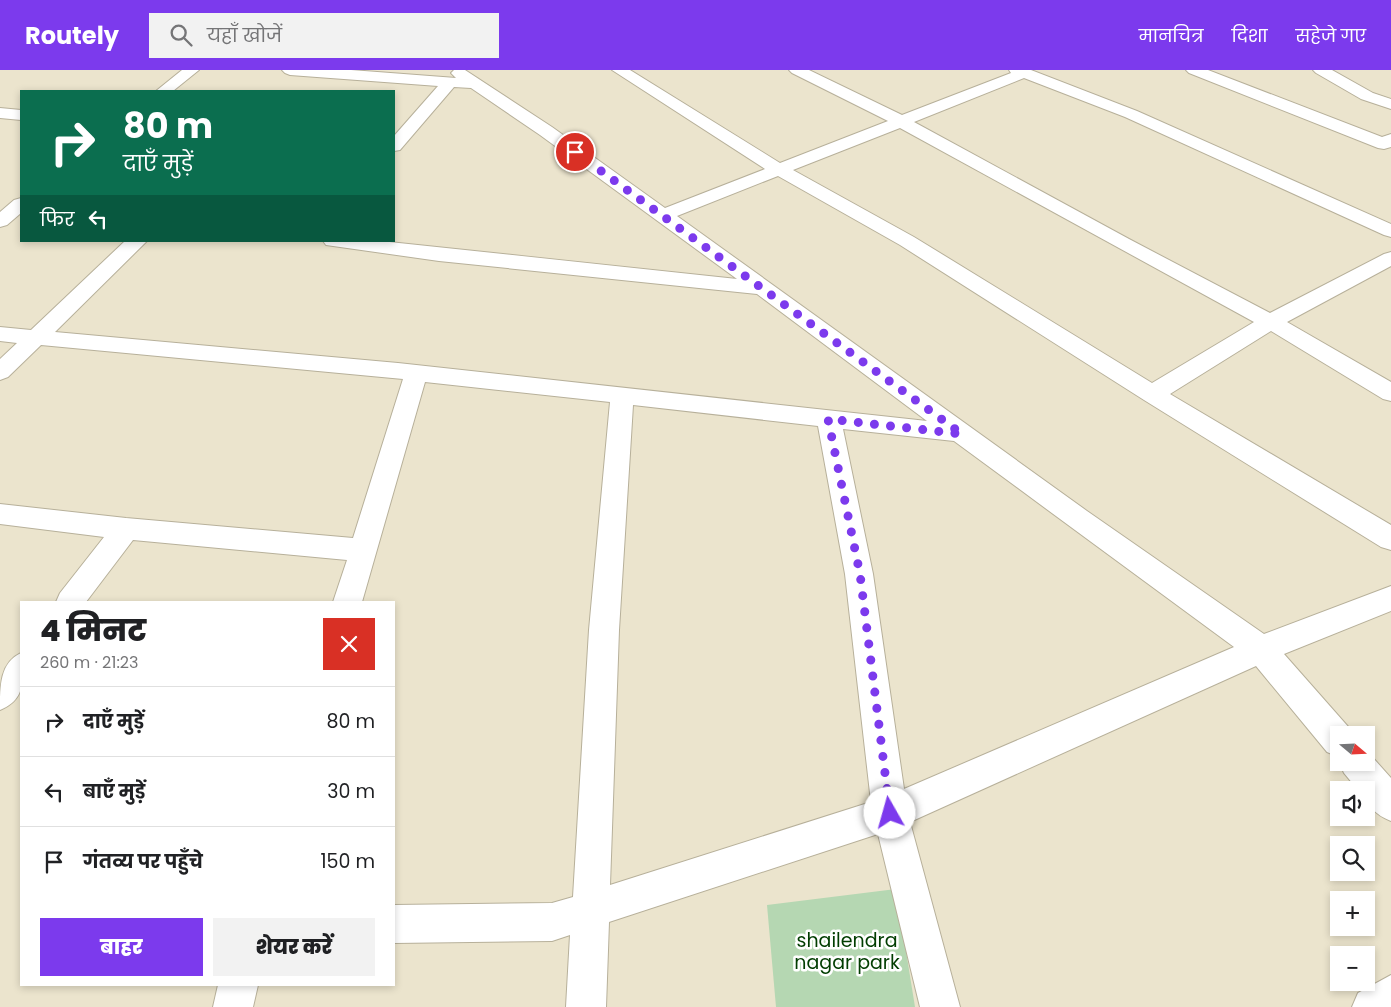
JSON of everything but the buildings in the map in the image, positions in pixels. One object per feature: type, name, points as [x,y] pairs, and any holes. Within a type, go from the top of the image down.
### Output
[{"type":"street","points":[[165,90],[191,70]]},
{"type":"street","points":[[290,70],[465,79],[546,131],[764,288],[1076,518],[1261,649],[1330,730]]},
{"type":"street","points":[[620,70],[778,168],[907,241],[1152,394],[1391,539]]},
{"type":"street","points":[[797,70],[891,116],[900,123],[1271,322],[1391,393]]},
{"type":"street","points":[[1194,70],[1384,144],[1391,139]]},
{"type":"street","points":[[1322,70],[1367,96],[1391,104]]},
{"type":"street","points":[[303,85],[318,71]]},
{"type":"street","points":[[663,215],[778,168],[900,123],[1021,71],[1131,114],[1391,231]]},
{"type":"street","points":[[395,145],[465,79]]},
{"type":"street","points":[[0,113],[20,115]]},
{"type":"street","points":[[0,221],[20,205]]},
{"type":"street","points":[[0,221],[20,224]]},
{"type":"street","points":[[0,372],[137,242]]},
{"type":"street","points":[[341,242],[439,255],[764,288]]},
{"type":"street","points":[[1152,394],[1271,322],[1391,258]]},
{"type":"street","points":[[0,334],[416,373],[962,434]]},
{"type":"street","points":[[348,601],[416,373]]},
{"type":"street","points":[[586,1007],[604,630],[622,396]]},
{"type":"street","points":[[828,419],[860,574],[890,813],[940,1007]]},
{"type":"street","points":[[0,514],[126,529],[364,550]]},
{"type":"street","points":[[71,601],[126,529]]},
{"type":"street","points":[[395,924],[552,922],[890,813],[1261,649],[1391,598]]},
{"type":"street","points":[[0,695],[20,668]]},
{"type":"street","points":[[1364,771],[1391,804]]},
{"type":"street","points":[[233,1007],[238,986]]},
{"type":"street","points":[[1372,1007],[1391,995]]},
{"type":"green space","name":"shailendra nagar park","points":[[896,889],[915,1007],[776,1007],[767,905]]},
{"type":"route","points":[[575,152],[962,434],[828,419],[860,574],[890,813]]}]
